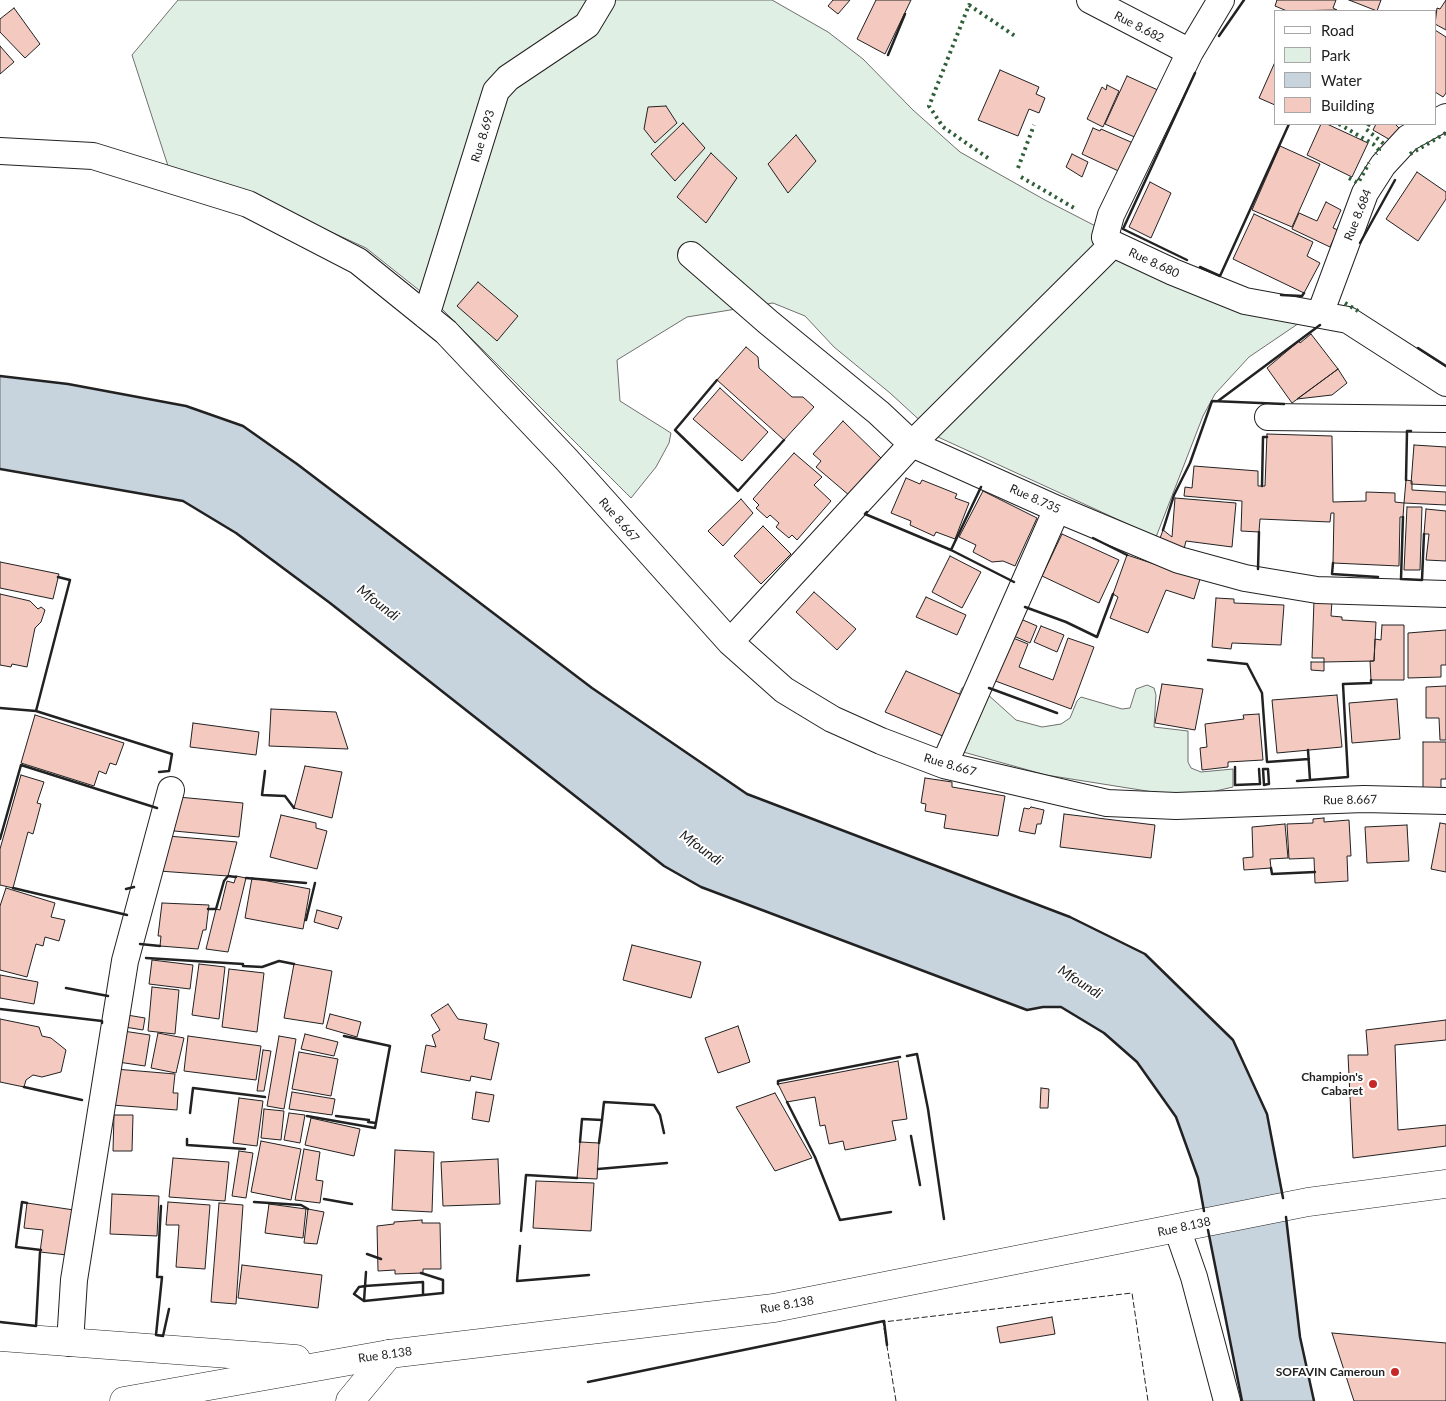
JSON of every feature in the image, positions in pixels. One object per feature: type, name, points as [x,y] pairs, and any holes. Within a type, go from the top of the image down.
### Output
[{"type":"main road","name":"Rue 8.138","points":[[124,1401],[389,1354],[774,1308],[1308,1202],[1446,1184]]},
{"type":"main road","points":[[0,1337],[338,1362]]},
{"type":"main road","points":[[350,1401],[389,1354]]},
{"type":"street","name":"Rue 8.693","points":[[426,316],[496,90],[508,78],[587,25],[602,0]]},
{"type":"street","name":"Rue 8.682","points":[[1090,0],[1190,52]]},
{"type":"street","name":"Rue 8.680","points":[[1221,0],[1190,52],[1111,215],[1105,238],[1113,244],[1245,302],[1348,320],[1446,383]]},
{"type":"street","name":"Rue 8.684","points":[[1320,314],[1365,193],[1383,164],[1408,138],[1432,125]]},
{"type":"street","name":"Rue 8.667","points":[[0,151],[93,156],[248,204],[358,261],[446,332],[566,459],[730,642],[784,690],[832,719],[880,741],[944,765],[1107,803],[1140,806],[1364,799],[1446,801]]},
{"type":"street","points":[[730,642],[912,444],[1113,244]]},
{"type":"street","name":"Rue 8.735","points":[[691,255],[768,322],[879,413],[912,444],[1057,509],[1179,560],[1245,578],[1317,590],[1446,594]]},
{"type":"street","points":[[1268,417],[1446,419]]},
{"type":"street","points":[[944,765],[1057,509]]},
{"type":"street","points":[[70,1343],[74,1280],[125,961],[171,790]]},
{"type":"street","points":[[1185,1226],[1194,1277],[1227,1401]]},
{"type":"green space","points":[[178,0],[772,0],[828,32],[863,59],[913,110],[960,152],[1045,200],[1183,271],[1311,315],[1249,357],[1215,394],[1203,416],[1156,537],[938,437],[890,393],[834,347],[805,316],[773,303],[687,317],[617,360],[620,401],[671,433],[669,443],[656,467],[631,498],[439,306],[366,248],[266,202],[169,169],[132,55]]},
{"type":"green space","points":[[969,684],[976,684],[1016,720],[1042,727],[1061,724],[1070,718],[1077,701],[1081,697],[1122,709],[1130,708],[1136,689],[1147,685],[1154,688],[1156,695],[1154,727],[1188,731],[1188,762],[1191,768],[1201,772],[1233,769],[1233,787],[1207,793],[1172,795],[1046,775],[956,750],[955,704],[962,688]]},
{"type":"water","name":"Mfoundi","points":[[0,376],[68,384],[186,406],[243,426],[297,464],[592,688],[747,794],[1070,917],[1145,954],[1233,1040],[1267,1114],[1285,1206],[1300,1336],[1314,1401],[1242,1401],[1198,1178],[1176,1117],[1137,1062],[1104,1033],[1061,1007],[1043,1007],[1027,1010],[701,887],[664,866],[330,603],[236,533],[183,501],[0,469]]},
{"type":"building","points":[[833,0],[850,0],[838,14],[828,6]]},
{"type":"building","points":[[876,0],[911,0],[885,54],[857,39]]},
{"type":"building","points":[[1277,0],[1336,0],[1333,8],[1337,10],[1285,10],[1275,6]]},
{"type":"building","points":[[1349,0],[1381,0],[1377,10]]},
{"type":"building","points":[[1446,0],[1446,30],[1436,25],[1437,8],[1440,9]]},
{"type":"building","points":[[14,8],[40,44],[25,58],[0,32],[0,19]]},
{"type":"building","points":[[1436,31],[1446,37],[1446,93],[1443,97],[1436,93]]},
{"type":"building","points":[[0,46],[14,62],[0,74]]},
{"type":"building","points":[[1274,64],[1274,105],[1259,98]]},
{"type":"building","points":[[1000,70],[1039,87],[1036,94],[1045,98],[1039,113],[1029,109],[1018,136],[978,120]]},
{"type":"building","points":[[1127,76],[1160,91],[1139,139],[1105,124]]},
{"type":"building","points":[[1107,85],[1119,91],[1103,127],[1087,119],[1102,87],[1106,90]]},
{"type":"building","points":[[666,106],[677,123],[655,143],[644,129],[648,107]]},
{"type":"building","points":[[683,123],[705,148],[675,181],[651,154]]},
{"type":"building","points":[[1321,125],[1329,125],[1368,143],[1352,177],[1307,155]]},
{"type":"building","points":[[1376,125],[1396,125],[1399,128],[1392,141],[1373,130]]},
{"type":"building","points":[[1093,128],[1100,131],[1101,129],[1140,146],[1127,175],[1082,154]]},
{"type":"building","points":[[796,135],[816,161],[788,193],[768,164]]},
{"type":"building","points":[[1280,146],[1320,164],[1292,227],[1252,210]]},
{"type":"building","points":[[711,153],[737,178],[706,223],[677,197]]},
{"type":"building","points":[[1072,154],[1088,162],[1082,177],[1066,167]]},
{"type":"building","points":[[1417,172],[1446,192],[1446,199],[1418,241],[1386,219]]},
{"type":"building","points":[[1150,182],[1171,193],[1151,238],[1129,227]]},
{"type":"building","points":[[1326,202],[1341,210],[1333,228],[1338,230],[1330,247],[1292,229],[1299,213],[1317,221]]},
{"type":"building","points":[[1254,214],[1313,242],[1307,256],[1320,263],[1304,293],[1233,259]]},
{"type":"building","points":[[478,282],[518,316],[497,341],[457,306]]},
{"type":"building","points":[[1311,334],[1338,369],[1292,403],[1267,368],[1299,341],[1300,343]]},
{"type":"building","points":[[746,347],[758,357],[759,368],[792,397],[803,397],[814,407],[784,440],[717,380]]},
{"type":"building","points":[[1338,369],[1347,383],[1332,395],[1297,399]]},
{"type":"building","points":[[720,388],[768,432],[742,461],[693,419]]},
{"type":"building","points":[[843,421],[883,460],[850,496],[816,467],[821,461],[813,454]]},
{"type":"building","points":[[1267,434],[1332,436],[1333,502],[1366,501],[1366,492],[1395,493],[1395,502],[1404,503],[1403,517],[1400,517],[1399,566],[1333,563],[1334,513],[1331,513],[1330,522],[1260,519],[1259,532],[1241,531],[1242,501],[1184,496],[1185,487],[1192,488],[1194,466],[1258,471],[1258,486],[1265,486]]},
{"type":"building","points":[[1414,445],[1446,447],[1446,486],[1411,484]]},
{"type":"building","points":[[794,453],[822,477],[814,485],[831,501],[797,540],[792,535],[789,538],[776,527],[779,523],[770,515],[767,518],[756,508],[759,505],[753,499]]},
{"type":"building","points":[[906,478],[920,484],[922,480],[957,494],[955,498],[969,503],[955,539],[936,532],[934,536],[910,525],[911,521],[891,513]]},
{"type":"building","points":[[1406,480],[1412,481],[1412,490],[1446,492],[1446,505],[1404,503]]},
{"type":"building","points":[[983,491],[1037,518],[1015,566],[1003,561],[992,562],[973,552],[976,545],[959,537]]},
{"type":"building","points":[[1175,498],[1236,503],[1232,547],[1186,541],[1184,549],[1159,541],[1163,530],[1172,537]]},
{"type":"building","points":[[741,499],[753,513],[723,546],[708,531]]},
{"type":"building","points":[[1407,507],[1422,507],[1420,570],[1404,570]]},
{"type":"building","points":[[1426,509],[1446,511],[1446,561],[1426,560],[1429,534],[1424,534]]},
{"type":"building","points":[[763,526],[791,554],[761,584],[734,556]]},
{"type":"building","points":[[1062,534],[1119,560],[1099,603],[1042,576]]},
{"type":"building","points":[[1127,555],[1200,579],[1194,599],[1166,590],[1148,633],[1110,618],[1118,597],[1113,594]]},
{"type":"building","points":[[950,556],[981,572],[962,608],[932,592]]},
{"type":"building","points":[[0,562],[59,574],[53,599],[0,588]]},
{"type":"building","points":[[814,592],[856,629],[837,650],[796,612]]},
{"type":"building","points":[[0,594],[30,601],[38,609],[41,607],[45,610],[41,622],[35,628],[27,667],[12,664],[11,667],[0,665]]},
{"type":"building","points":[[926,597],[966,615],[957,635],[916,617]]},
{"type":"building","points":[[1216,598],[1234,599],[1234,603],[1284,605],[1281,645],[1232,643],[1231,649],[1212,647]]},
{"type":"building","points":[[1314,600],[1332,600],[1331,616],[1342,617],[1342,620],[1376,622],[1374,661],[1324,662],[1324,658],[1312,658]]},
{"type":"building","points":[[1016,617],[1037,626],[1030,643],[1009,634]]},
{"type":"building","points":[[1382,625],[1404,625],[1404,680],[1371,680],[1370,661],[1374,661],[1375,639],[1381,640]]},
{"type":"building","points":[[1041,626],[1064,635],[1057,652],[1034,642]]},
{"type":"building","points":[[1446,630],[1446,665],[1441,665],[1441,677],[1408,678],[1408,633]]},
{"type":"building","points":[[1008,636],[1028,644],[1019,667],[1053,680],[1068,638],[1094,647],[1071,709],[990,679]]},
{"type":"building","points":[[1311,662],[1324,662],[1324,671],[1311,670]]},
{"type":"building","points":[[906,671],[964,696],[950,739],[885,712]]},
{"type":"building","points":[[1162,684],[1203,689],[1195,730],[1155,723]]},
{"type":"building","points":[[1446,686],[1446,740],[1440,740],[1439,718],[1426,718],[1426,687]]},
{"type":"building","points":[[1337,695],[1342,747],[1277,753],[1272,700]]},
{"type":"building","points":[[1397,699],[1400,739],[1352,743],[1349,703]]},
{"type":"building","points":[[271,709],[336,712],[348,749],[269,746]]},
{"type":"building","points":[[1259,714],[1263,760],[1228,762],[1228,767],[1202,770],[1200,748],[1207,747],[1205,724],[1244,719],[1243,715]]},
{"type":"building","points":[[35,715],[124,743],[116,765],[110,763],[106,774],[99,771],[94,786],[21,763]]},
{"type":"building","points":[[193,723],[259,732],[256,755],[190,747]]},
{"type":"building","points":[[1423,742],[1446,742],[1446,779],[1441,779],[1441,790],[1423,790]]},
{"type":"building","points":[[305,766],[342,772],[332,818],[294,808]]},
{"type":"building","points":[[21,775],[44,782],[37,803],[41,804],[33,834],[28,832],[13,888],[0,885],[0,849]]},
{"type":"building","points":[[925,778],[952,782],[952,787],[1005,796],[998,836],[944,828],[946,815],[925,811],[926,804],[921,803]]},
{"type":"building","points":[[178,797],[243,803],[239,837],[174,831]]},
{"type":"building","points":[[1031,807],[1044,810],[1041,824],[1037,824],[1035,834],[1019,831],[1024,808],[1029,809]]},
{"type":"building","points":[[1064,814],[1155,825],[1151,858],[1060,847]]},
{"type":"building","points":[[281,815],[316,823],[316,828],[327,831],[317,869],[270,857]]},
{"type":"building","points":[[1324,818],[1324,822],[1349,820],[1351,856],[1347,856],[1348,881],[1315,883],[1314,858],[1289,859],[1287,824],[1313,823],[1313,819]]},
{"type":"building","points":[[1440,823],[1446,824],[1446,872],[1431,869]]},
{"type":"building","points":[[1285,824],[1288,858],[1270,859],[1271,868],[1244,870],[1243,858],[1253,857],[1252,827]]},
{"type":"building","points":[[1407,825],[1409,861],[1367,863],[1365,827]]},
{"type":"building","points":[[168,836],[237,842],[228,876],[159,871]]},
{"type":"building","points":[[236,876],[246,878],[228,952],[206,949],[216,909],[220,910],[227,881],[234,883]]},
{"type":"building","points":[[252,878],[310,889],[303,929],[245,918]]},
{"type":"building","points":[[6,888],[55,903],[51,917],[65,920],[59,941],[45,937],[43,946],[36,944],[27,977],[0,970],[0,906]]},
{"type":"building","points":[[162,903],[209,905],[206,930],[203,930],[198,949],[160,946],[161,936],[158,936]]},
{"type":"building","points":[[317,910],[342,917],[338,929],[314,922]]},
{"type":"building","points":[[632,945],[701,962],[691,998],[623,980]]},
{"type":"building","points":[[152,960],[193,965],[190,989],[149,984]]},
{"type":"building","points":[[199,964],[225,967],[219,1019],[192,1015]]},
{"type":"building","points":[[294,964],[332,971],[323,1024],[284,1018]]},
{"type":"building","points":[[229,969],[264,973],[257,1032],[222,1027]]},
{"type":"building","points":[[0,975],[38,982],[34,1004],[0,998]]},
{"type":"building","points":[[152,987],[179,990],[175,1034],[148,1031]]},
{"type":"building","points":[[448,1004],[458,1019],[487,1024],[484,1039],[499,1043],[491,1080],[471,1076],[470,1081],[421,1072],[426,1045],[436,1047],[432,1035],[440,1030],[431,1015]]},
{"type":"building","points":[[330,1014],[361,1022],[357,1037],[326,1028]]},
{"type":"building","points":[[127,1015],[145,1018],[143,1030],[125,1027]]},
{"type":"building","points":[[0,1019],[39,1027],[42,1036],[51,1038],[66,1050],[61,1072],[42,1077],[33,1075],[26,1080],[24,1087],[0,1082]]},
{"type":"building","name":"Champion's Cabaret","points":[[1446,1020],[1446,1040],[1395,1045],[1398,1130],[1446,1125],[1446,1146],[1353,1158],[1348,1055],[1368,1055],[1366,1030]]},
{"type":"building","points":[[738,1026],[750,1062],[718,1073],[705,1038]]},
{"type":"building","points":[[123,1031],[150,1035],[145,1066],[118,1062]]},
{"type":"building","points":[[158,1033],[184,1038],[176,1073],[151,1068]]},
{"type":"building","points":[[305,1034],[338,1042],[334,1056],[301,1049]]},
{"type":"building","points":[[188,1036],[261,1046],[256,1080],[184,1071]]},
{"type":"building","points":[[279,1036],[296,1039],[284,1109],[267,1106]]},
{"type":"building","points":[[263,1050],[271,1051],[264,1091],[257,1091]]},
{"type":"building","points":[[299,1052],[338,1059],[331,1096],[292,1089]]},
{"type":"building","points":[[898,1061],[907,1119],[892,1121],[896,1140],[845,1150],[843,1141],[829,1144],[825,1125],[820,1126],[815,1097],[787,1102],[778,1084]]},
{"type":"building","points":[[115,1069],[175,1074],[173,1093],[178,1093],[177,1110],[112,1105]]},
{"type":"building","points":[[1041,1088],[1049,1089],[1048,1108],[1040,1108]]},
{"type":"building","points":[[292,1092],[335,1099],[332,1115],[289,1109]]},
{"type":"building","points":[[476,1092],[494,1095],[489,1122],[472,1119]]},
{"type":"building","points":[[775,1093],[812,1158],[775,1171],[736,1107]]},
{"type":"building","points":[[239,1098],[263,1101],[257,1146],[233,1143]]},
{"type":"building","points":[[264,1109],[284,1111],[281,1140],[261,1138]]},
{"type":"building","points":[[289,1113],[305,1115],[300,1143],[284,1140]]},
{"type":"building","points":[[114,1115],[133,1115],[132,1151],[113,1151]]},
{"type":"building","points":[[311,1118],[360,1129],[354,1156],[305,1145]]},
{"type":"building","points":[[261,1141],[301,1149],[291,1200],[251,1192]]},
{"type":"building","points":[[580,1142],[599,1143],[597,1179],[577,1178]]},
{"type":"building","points":[[304,1149],[320,1152],[316,1180],[323,1181],[320,1203],[295,1200]]},
{"type":"building","points":[[395,1150],[434,1152],[432,1212],[392,1210]]},
{"type":"building","points":[[239,1151],[253,1153],[246,1198],[232,1196]]},
{"type":"building","points":[[173,1158],[229,1162],[225,1201],[169,1197]]},
{"type":"building","points":[[498,1159],[500,1204],[443,1206],[441,1162]]},
{"type":"building","points":[[536,1181],[594,1183],[591,1231],[533,1228]]},
{"type":"building","points":[[112,1194],[159,1196],[157,1236],[110,1234]]},
{"type":"building","points":[[168,1202],[210,1205],[205,1269],[176,1267],[179,1225],[166,1225]]},
{"type":"building","points":[[27,1203],[74,1210],[67,1255],[40,1252],[43,1230],[24,1228]]},
{"type":"building","points":[[219,1203],[243,1205],[236,1304],[211,1302]]},
{"type":"building","points":[[269,1204],[306,1209],[303,1238],[265,1233]]},
{"type":"building","points":[[308,1209],[324,1212],[317,1244],[304,1243]]},
{"type":"building","points":[[422,1220],[422,1223],[440,1223],[441,1269],[423,1269],[423,1273],[395,1274],[395,1270],[378,1271],[377,1226],[394,1224],[394,1222]]},
{"type":"building","points":[[242,1265],[322,1275],[318,1308],[238,1298]]},
{"type":"building","points":[[1052,1317],[1055,1334],[1000,1343],[997,1327]]},
{"type":"building","name":"SOFAVIN Cameroun","points":[[1332,1333],[1446,1343],[1446,1401],[1354,1401]]},
{"type":"hedge","points":[[988,158],[943,127],[929,106],[969,5],[1015,36]]},
{"type":"hedge","points":[[1018,168],[1034,125]]},
{"type":"hedge","points":[[1341,125],[1373,144],[1379,150],[1376,154]]},
{"type":"hedge","points":[[1368,125],[1366,129],[1384,144]]},
{"type":"hedge","points":[[1410,154],[1446,133]]},
{"type":"hedge","points":[[1349,178],[1358,183],[1369,163]]},
{"type":"hedge","points":[[1021,177],[1076,209]]},
{"type":"hedge","points":[[1345,303],[1358,311]]},
{"type":"fence","points":[[896,1401],[883,1322],[1132,1293],[1148,1401]]},
{"type":"wall","points":[[1219,36],[1244,0]]},
{"type":"wall","points":[[888,55],[905,14]]},
{"type":"wall","points":[[1187,260],[1123,229],[1195,73]]},
{"type":"wall","points":[[1200,267],[1220,276],[1289,125]]},
{"type":"wall","points":[[1360,243],[1395,180]]},
{"type":"wall","points":[[1281,295],[1302,296],[1304,293]]},
{"type":"wall","points":[[1218,401],[1320,325]]},
{"type":"wall","points":[[1418,348],[1446,366]]},
{"type":"wall","points":[[0,376],[68,384],[186,406],[243,426],[297,464],[592,688],[747,794],[1070,917],[1145,954],[1233,1040],[1267,1114],[1283,1198]]},
{"type":"wall","points":[[717,380],[675,430],[738,491],[784,440]]},
{"type":"wall","points":[[1163,530],[1174,495],[1190,463],[1212,401],[1284,404]]},
{"type":"wall","points":[[1406,480],[1407,431],[1411,431]]},
{"type":"wall","points":[[1262,486],[1263,437],[1267,437]]},
{"type":"wall","points":[[0,469],[183,501],[236,533],[330,603],[664,866],[701,887],[1027,1010],[1043,1007],[1061,1007],[1104,1033],[1137,1062],[1176,1117],[1198,1178],[1204,1211]]},
{"type":"wall","points":[[951,550],[981,487]]},
{"type":"wall","points":[[867,512],[865,514],[951,550],[1014,582]]},
{"type":"wall","points":[[1403,517],[1401,579],[1422,580],[1424,534]]},
{"type":"wall","points":[[1258,569],[1259,532]]},
{"type":"wall","points":[[1093,538],[1127,555]]},
{"type":"wall","points":[[1333,563],[1332,574],[1378,577]]},
{"type":"wall","points":[[36,711],[70,580],[58,577]]},
{"type":"wall","points":[[1025,607],[1066,622],[1097,637],[1113,594]]},
{"type":"wall","points":[[1208,660],[1247,664],[1262,693],[1267,762],[1309,759]]},
{"type":"wall","points":[[1310,780],[1348,777],[1343,684],[1371,683],[1371,680]]},
{"type":"wall","points":[[989,688],[1057,713]]},
{"type":"wall","points":[[0,708],[36,711],[172,754],[169,771],[159,772]]},
{"type":"wall","points":[[1297,781],[1310,780],[1308,750]]},
{"type":"wall","points":[[0,839],[21,765],[157,808]]},
{"type":"wall","points":[[1235,767],[1235,785],[1260,784],[1259,769]]},
{"type":"wall","points":[[1268,784],[1264,785],[1263,769],[1268,769],[1269,784]]},
{"type":"wall","points":[[265,771],[262,795],[285,796],[294,808]]},
{"type":"wall","points":[[1271,868],[1272,874],[1315,872]]},
{"type":"wall","points":[[208,909],[216,909],[224,881],[228,876],[236,877]]},
{"type":"wall","points":[[246,878],[306,883]]},
{"type":"wall","points":[[306,920],[315,883]]},
{"type":"wall","points":[[126,889],[134,887]]},
{"type":"wall","points":[[13,888],[127,915]]},
{"type":"wall","points":[[140,944],[160,946]]},
{"type":"wall","points":[[146,958],[243,964],[243,966],[262,967],[279,961],[294,964]]},
{"type":"wall","points":[[66,988],[108,996]]},
{"type":"wall","points":[[0,1009],[102,1021],[102,1023]]},
{"type":"wall","points":[[307,1116],[375,1128],[390,1046],[344,1036]]},
{"type":"wall","points":[[907,1056],[917,1054],[928,1109],[944,1219]]},
{"type":"wall","points":[[778,1084],[778,1081],[900,1057]]},
{"type":"wall","points":[[24,1087],[82,1100]]},
{"type":"wall","points":[[190,1113],[193,1088],[265,1097]]},
{"type":"wall","points":[[602,1120],[604,1102],[654,1105],[660,1115],[664,1133]]},
{"type":"wall","points":[[787,1102],[815,1157],[840,1220],[891,1212]]},
{"type":"wall","points":[[336,1116],[369,1120],[368,1122],[376,1123]]},
{"type":"wall","points":[[580,1142],[582,1119],[602,1120],[599,1143]]},
{"type":"wall","points":[[911,1136],[920,1185]]},
{"type":"wall","points":[[187,1139],[187,1145],[245,1149]]},
{"type":"wall","points":[[598,1169],[667,1163]]},
{"type":"wall","points":[[521,1231],[526,1175],[577,1178]]},
{"type":"wall","points":[[324,1199],[352,1204]]},
{"type":"wall","points":[[27,1203],[22,1202],[16,1247],[41,1250]]},
{"type":"wall","points":[[254,1202],[301,1205],[308,1209]]},
{"type":"wall","points":[[161,1206],[157,1277],[162,1277],[156,1335],[163,1336],[169,1309]]},
{"type":"wall","points":[[1286,1217],[1300,1337],[1314,1401]]},
{"type":"wall","points":[[1208,1230],[1242,1401]]},
{"type":"wall","points":[[520,1246],[517,1281],[589,1275]]},
{"type":"wall","points":[[0,1322],[36,1326],[40,1252]]},
{"type":"wall","points":[[367,1254],[381,1259]]},
{"type":"wall","points":[[366,1272],[364,1301],[443,1293],[443,1280],[421,1273]]},
{"type":"wall","points":[[364,1301],[354,1294],[359,1287],[423,1282],[423,1295]]},
{"type":"wall","points":[[588,1382],[884,1321],[887,1345]]},
{"type":"place","name":"Champion's Cabaret","points":[[1373,1084]]},
{"type":"place","name":"SOFAVIN Cameroun","points":[[1395,1372]]}]
